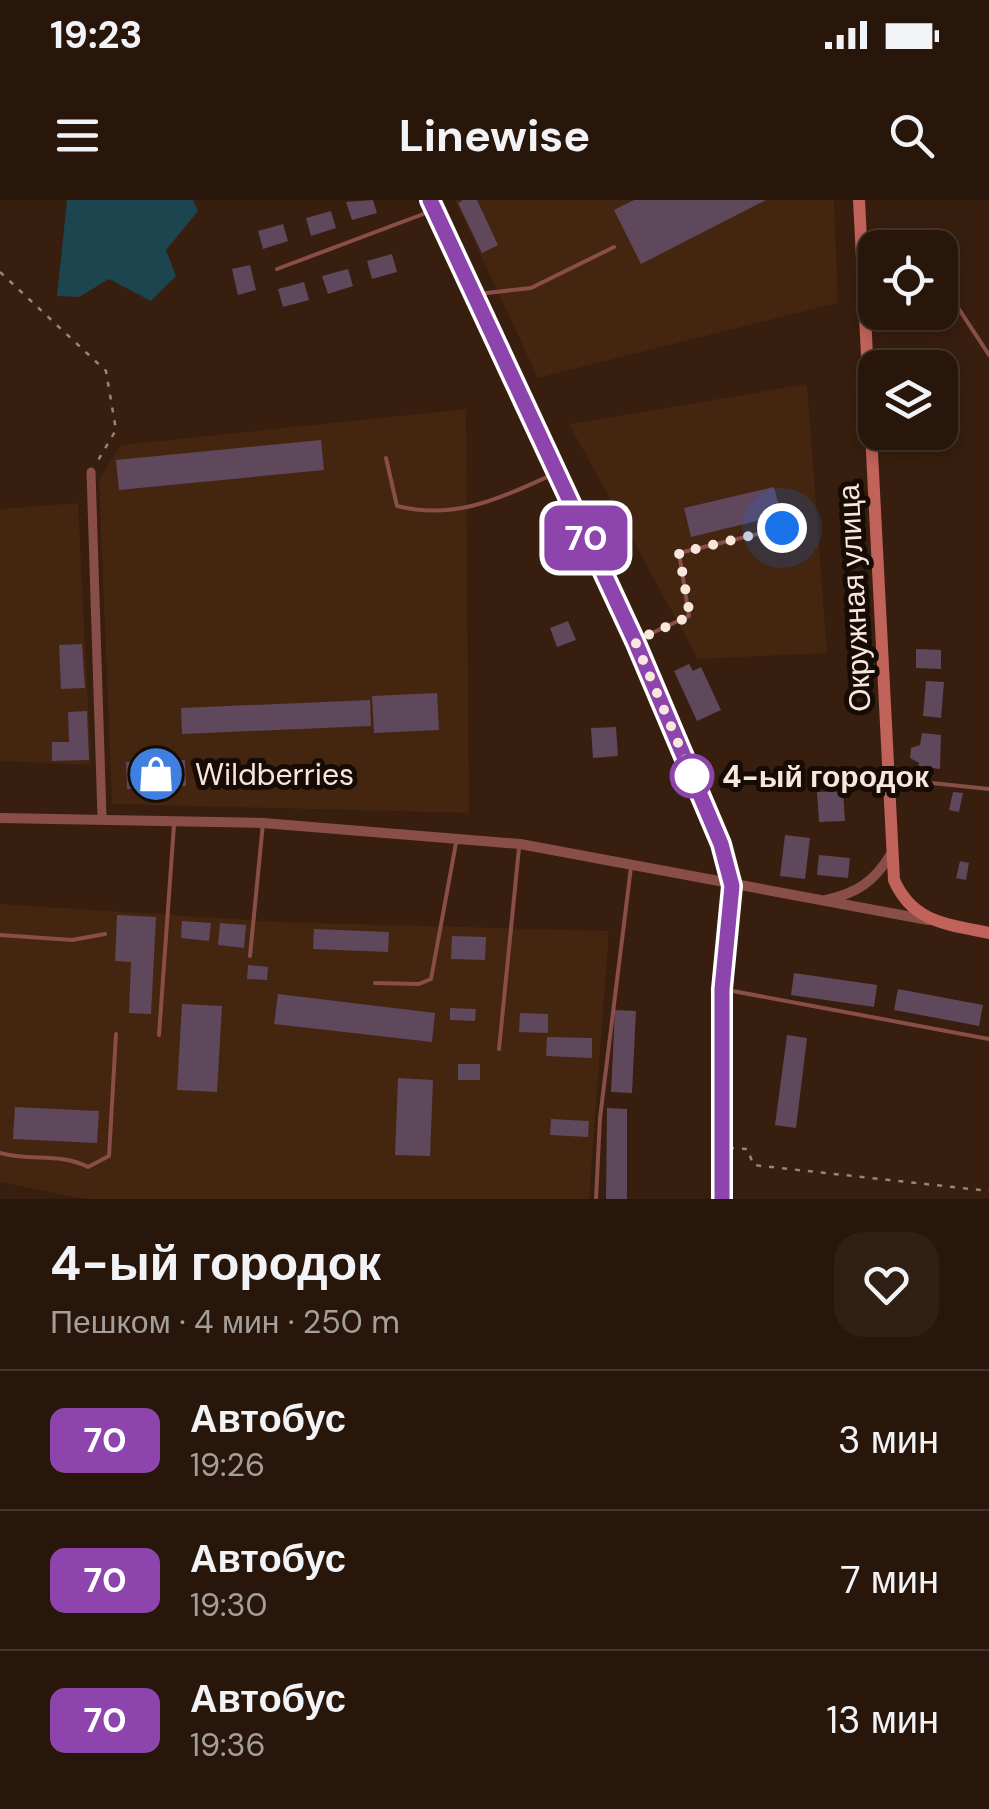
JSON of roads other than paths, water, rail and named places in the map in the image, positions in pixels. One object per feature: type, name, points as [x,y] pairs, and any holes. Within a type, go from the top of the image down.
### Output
[{"type":"main road","name":"Окружная улица","points":[[859,200],[862,230]]},
{"type":"main road","name":"Окружная улица","points":[[871,330],[891,854],[902,898],[928,920]]},
{"type":"main road","points":[[928,920],[989,932]]},
{"type":"street","points":[[433,203],[635,641],[721,844],[732,886],[722,989],[722,1199]]},
{"type":"street","points":[[91,472],[102,818]]},
{"type":"street","points":[[0,818],[263,824],[520,844],[928,920]]},
{"type":"street","points":[[821,902],[861,889],[878,875],[891,854]]},
{"type":"lane","points":[[277,269],[433,203]]},
{"type":"lane","points":[[473,294],[531,288],[614,247]]},
{"type":"lane","points":[[958,308],[989,354]]},
{"type":"lane","points":[[386,458],[398,506],[426,514],[477,508],[556,473]]},
{"type":"lane","points":[[635,641],[690,616],[679,553],[782,528]]},
{"type":"lane","points":[[888,778],[989,790]]},
{"type":"lane","points":[[159,1035],[174,820]]},
{"type":"lane","points":[[250,956],[263,824]]},
{"type":"lane","points":[[375,982],[419,984],[431,979],[457,838]]},
{"type":"lane","points":[[499,1049],[520,844]]},
{"type":"lane","points":[[596,1199],[604,1081],[630,867]]},
{"type":"lane","points":[[0,935],[72,940],[104,934]]},
{"type":"lane","points":[[722,989],[989,1039]]},
{"type":"lane","points":[[0,1153],[23,1160],[67,1156],[88,1168],[109,1156],[116,1034]]},
{"type":"water","points":[[67,200],[193,200],[198,211],[166,250],[176,276],[151,301],[109,279],[79,297],[57,296]]},
{"type":"place","name":"Wildberries","points":[[156,774]]},
{"type":"place","name":"4-ый городок","points":[[692,776]]}]
